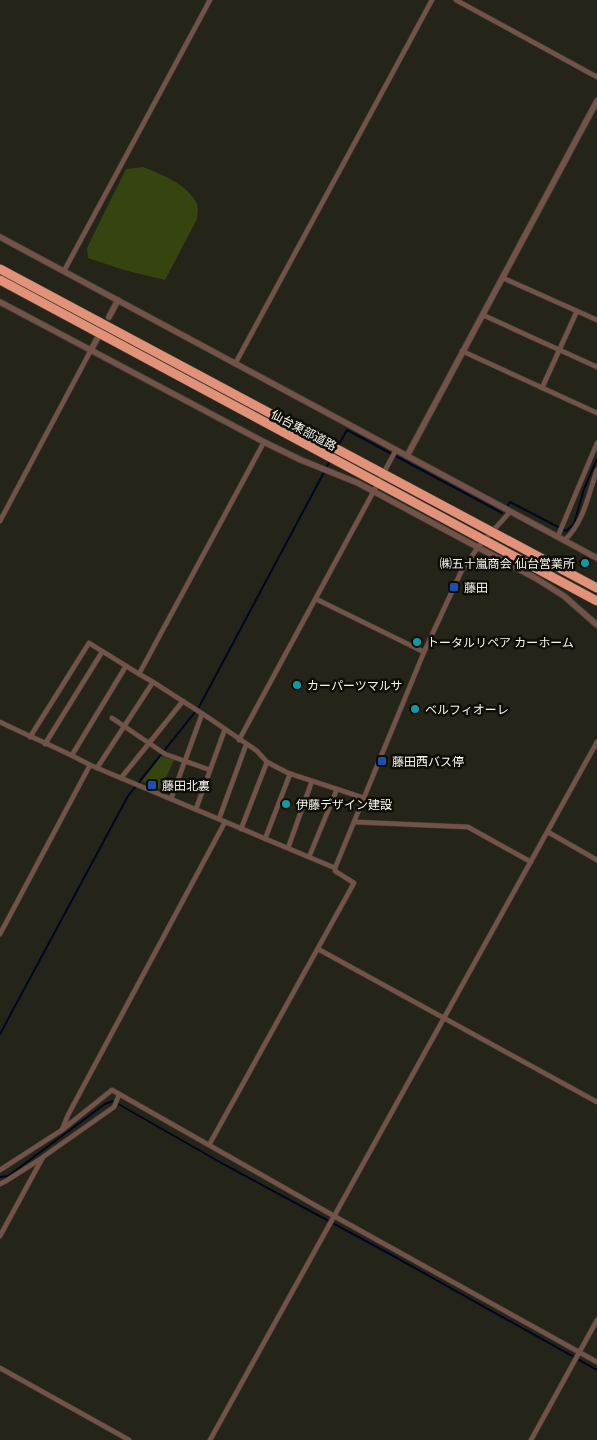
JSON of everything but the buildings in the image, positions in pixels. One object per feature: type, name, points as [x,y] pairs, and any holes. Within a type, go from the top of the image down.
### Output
[{"type":"highway","name":"仙台東部道路","points":[[0,268],[597,588]]},
{"type":"highway","name":"仙台東部道路","points":[[0,280],[597,601]]},
{"type":"street","points":[[64,271],[210,0]]},
{"type":"street","points":[[235,364],[432,0]]},
{"type":"street","points":[[456,0],[597,77]]},
{"type":"street","points":[[407,456],[597,101]]},
{"type":"street","points":[[0,237],[235,364],[394,454],[407,456],[510,512],[558,535],[597,558]]},
{"type":"street","points":[[503,278],[597,320]]},
{"type":"street","points":[[109,317],[118,300]]},
{"type":"street","points":[[0,302],[264,442],[358,484],[478,547],[564,596],[597,625]]},
{"type":"street","points":[[542,388],[561,350],[577,311]]},
{"type":"street","points":[[483,315],[597,367]]},
{"type":"street","points":[[0,521],[96,339]]},
{"type":"street","points":[[462,351],[597,413]]},
{"type":"street","points":[[139,674],[264,442]]},
{"type":"street","points":[[558,535],[597,443]]},
{"type":"street","points":[[239,740],[394,454]]},
{"type":"street","points":[[565,540],[574,531],[583,514],[597,470]]},
{"type":"street","points":[[209,1145],[354,883],[335,872],[336,868],[424,652],[461,572],[478,547],[510,512]]},
{"type":"street","points":[[316,599],[424,652]]},
{"type":"street","points":[[30,737],[89,643],[154,682],[225,729],[257,752],[267,762],[290,774],[364,798]]},
{"type":"street","points":[[45,744],[102,652]]},
{"type":"street","points":[[72,755],[126,666]]},
{"type":"street","points":[[97,768],[154,682]]},
{"type":"street","points":[[121,778],[183,701]]},
{"type":"street","points":[[171,799],[186,761],[198,711]]},
{"type":"street","points":[[112,718],[164,754],[210,770]]},
{"type":"street","points":[[0,722],[90,765],[336,868]]},
{"type":"street","points":[[196,809],[225,729]]},
{"type":"street","points":[[210,1440],[597,742]]},
{"type":"street","points":[[219,819],[246,745]]},
{"type":"street","points":[[241,829],[267,762]]},
{"type":"street","points":[[0,934],[90,765]]},
{"type":"street","points":[[265,839],[290,774]]},
{"type":"street","points":[[288,848],[312,781]]},
{"type":"street","points":[[309,857],[337,789]]},
{"type":"street","points":[[62,1130],[68,1115],[225,822]]},
{"type":"street","points":[[355,822],[468,827],[531,862]]},
{"type":"street","points":[[548,832],[597,860]]},
{"type":"street","points":[[318,949],[597,1102]]},
{"type":"street","points":[[0,1170],[62,1130],[112,1090],[119,1097],[209,1145],[334,1218],[597,1362]]},
{"type":"street","points":[[0,1184],[43,1157],[115,1106],[119,1097]]},
{"type":"street","points":[[0,1236],[43,1157]]},
{"type":"street","points":[[531,1440],[597,1320]]},
{"type":"street","points":[[0,1368],[129,1440]]},
{"type":"green space","points":[[143,167],[165,176],[180,185],[192,196],[198,207],[196,221],[165,280],[124,270],[88,258],[87,248],[126,169]]},
{"type":"green space","points":[[161,756],[174,760],[161,790],[142,781]]},
{"type":"waterway","points":[[338,446],[347,430],[502,513]]},
{"type":"waterway","points":[[508,505],[510,502],[566,531],[574,524],[584,489],[597,459]]},
{"type":"waterway","points":[[0,1034],[128,796],[199,707],[330,461]]},
{"type":"waterway","points":[[0,1177],[8,1176],[105,1104],[113,1101],[225,1165],[388,1253],[597,1370]]},
{"type":"place","name":"㈱五十嵐商会 仙台営業所","points":[[585,563]]},
{"type":"place","name":"藤田","points":[[454,587]]},
{"type":"place","name":"トータルリペア カーホーム","points":[[417,642]]},
{"type":"place","name":"カーパーツマルサ","points":[[297,685]]},
{"type":"place","name":"ベルフィオーレ","points":[[415,709]]},
{"type":"place","name":"藤田西バス停","points":[[382,761]]},
{"type":"place","name":"藤田北裏","points":[[152,785]]},
{"type":"place","name":"伊藤デザイン建設","points":[[286,804]]}]
